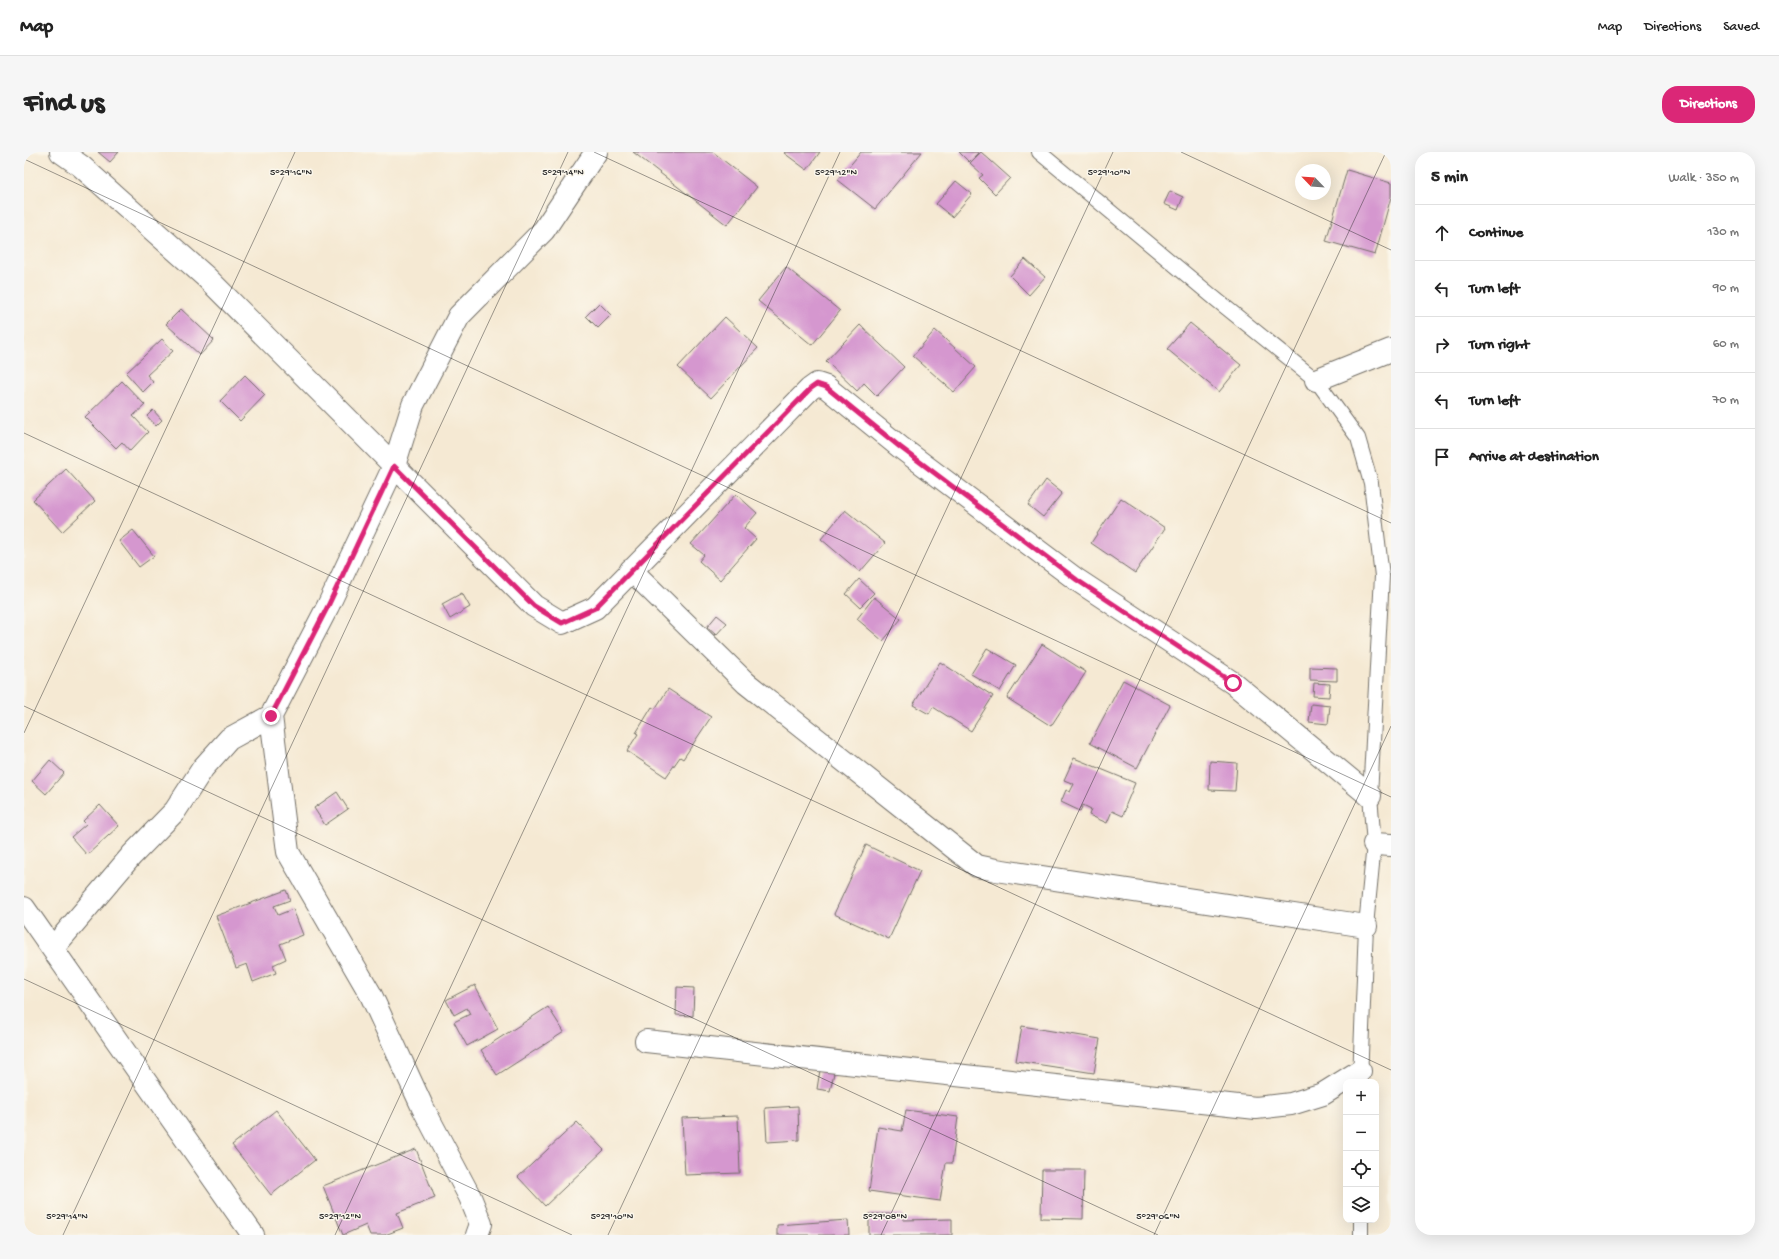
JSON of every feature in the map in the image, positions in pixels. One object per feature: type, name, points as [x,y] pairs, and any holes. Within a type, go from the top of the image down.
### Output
[{"type":"street","points":[[61,152],[81,166],[207,278],[534,606],[562,623],[595,608],[810,389],[817,384],[826,387],[900,447],[1077,580],[1233,683],[1370,796]]},
{"type":"street","points":[[53,948],[132,856],[175,811],[204,768],[229,739],[271,716],[328,606],[394,466],[413,406],[459,316],[544,230],[596,152]]},
{"type":"street","points":[[1316,380],[1391,350]]},
{"type":"street","points":[[631,570],[746,683],[977,866],[1366,926]]},
{"type":"street","points":[[271,716],[288,852],[371,995],[422,1106],[470,1196],[481,1224],[477,1235]]},
{"type":"street","points":[[24,908],[253,1235]]},
{"type":"street","points":[[646,1041],[1256,1108],[1291,1104],[1323,1094],[1360,1076]]},
{"type":"lane","points":[[1039,152],[1218,301],[1316,380],[1358,438],[1371,483],[1382,576],[1370,796],[1383,845],[1366,926],[1360,1076]]},
{"type":"lane","points":[[1361,1223],[1361,1235]]},
{"type":"building","points":[[98,152],[119,152],[110,162]]},
{"type":"building","points":[[633,152],[713,152],[757,187],[727,225]]},
{"type":"building","points":[[820,152],[807,170],[784,153]]},
{"type":"building","points":[[861,152],[922,152],[875,209],[838,180]]},
{"type":"building","points":[[959,152],[979,152],[969,162]]},
{"type":"building","points":[[981,152],[1010,178],[995,194],[979,178],[983,175],[970,163]]},
{"type":"building","points":[[1347,170],[1391,183],[1391,197],[1375,255],[1326,241]]},
{"type":"building","points":[[956,181],[972,194],[952,217],[936,204]]},
{"type":"building","points":[[1170,191],[1183,197],[1178,210],[1164,204]]},
{"type":"building","points":[[1025,259],[1045,277],[1029,295],[1010,276]]},
{"type":"building","points":[[786,267],[840,311],[812,345],[758,301]]},
{"type":"building","points":[[599,303],[611,315],[598,328],[586,316]]},
{"type":"building","points":[[181,309],[214,340],[200,355],[166,324]]},
{"type":"building","points":[[725,317],[758,348],[711,398],[678,367]]},
{"type":"building","points":[[1190,323],[1241,365],[1219,392],[1167,349]]},
{"type":"building","points":[[860,325],[904,367],[877,396],[864,383],[857,391],[826,361]]},
{"type":"building","points":[[935,330],[976,367],[954,392],[913,356]]},
{"type":"building","points":[[162,339],[173,351],[147,375],[153,382],[143,392],[126,373]]},
{"type":"building","points":[[245,375],[265,395],[240,421],[220,401]]},
{"type":"building","points":[[122,381],[145,405],[133,416],[148,432],[130,451],[122,442],[116,448],[85,417]]},
{"type":"building","points":[[153,410],[162,420],[156,426],[147,416]]},
{"type":"building","points":[[66,469],[95,501],[62,532],[33,500]]},
{"type":"building","points":[[1046,480],[1062,493],[1043,517],[1028,505]]},
{"type":"building","points":[[736,494],[757,513],[744,528],[756,539],[720,580],[699,561],[704,555],[691,544]]},
{"type":"building","points":[[1121,498],[1165,528],[1135,573],[1091,543]]},
{"type":"building","points":[[845,510],[885,543],[860,572],[821,539]]},
{"type":"building","points":[[133,530],[154,556],[139,567],[119,541]]},
{"type":"building","points":[[859,579],[874,593],[860,607],[846,594]]},
{"type":"building","points":[[462,593],[470,607],[450,619],[442,604]]},
{"type":"building","points":[[874,597],[901,619],[883,641],[857,619]]},
{"type":"building","points":[[717,615],[727,623],[716,635],[707,627]]},
{"type":"building","points":[[1042,644],[1086,672],[1051,726],[1007,698]]},
{"type":"building","points":[[987,648],[1016,665],[1000,691],[971,674]]},
{"type":"building","points":[[940,662],[993,696],[971,731],[933,707],[929,714],[913,705]]},
{"type":"building","points":[[1310,667],[1337,668],[1337,681],[1310,680]]},
{"type":"building","points":[[1123,680],[1170,705],[1137,768],[1090,743]]},
{"type":"building","points":[[1314,683],[1330,684],[1329,697],[1313,696]]},
{"type":"building","points":[[668,689],[711,717],[683,759],[680,757],[666,777],[627,751],[652,707],[655,709]]},
{"type":"building","points":[[1311,704],[1330,706],[1328,724],[1309,722]]},
{"type":"building","points":[[1074,758],[1135,783],[1123,816],[1112,811],[1107,823],[1089,815],[1091,809],[1083,805],[1080,811],[1061,802],[1066,790],[1070,792],[1074,784],[1064,780]]},
{"type":"building","points":[[50,760],[64,773],[46,794],[32,781]]},
{"type":"building","points":[[1210,761],[1237,763],[1235,791],[1209,790]]},
{"type":"building","points":[[337,792],[348,809],[325,825],[314,808]]},
{"type":"building","points":[[100,805],[119,826],[87,855],[71,837],[86,824],[83,821]]},
{"type":"building","points":[[866,845],[920,871],[889,939],[834,914]]},
{"type":"building","points":[[286,890],[290,900],[274,906],[278,915],[293,909],[303,935],[280,944],[286,959],[273,965],[276,973],[253,982],[247,964],[236,968],[216,916]]},
{"type":"building","points":[[475,985],[498,1029],[467,1046],[454,1022],[470,1014],[467,1008],[454,1015],[446,1000]]},
{"type":"building","points":[[677,987],[694,988],[693,1016],[676,1015]]},
{"type":"building","points":[[548,1007],[564,1032],[497,1075],[481,1050]]},
{"type":"building","points":[[1022,1026],[1100,1039],[1094,1073],[1016,1061]]},
{"type":"building","points":[[820,1070],[834,1073],[830,1091],[817,1089]]},
{"type":"building","points":[[798,1106],[799,1140],[767,1142],[765,1108]]},
{"type":"building","points":[[276,1110],[315,1160],[271,1195],[232,1145]]},
{"type":"building","points":[[906,1110],[958,1117],[952,1163],[946,1163],[940,1201],[869,1191],[878,1127],[902,1131]]},
{"type":"building","points":[[738,1116],[740,1173],[685,1175],[682,1118]]},
{"type":"building","points":[[577,1122],[604,1150],[545,1206],[518,1177]]},
{"type":"building","points":[[416,1149],[435,1198],[397,1213],[403,1228],[385,1235],[370,1235],[366,1225],[343,1235],[323,1186]]},
{"type":"building","points":[[1042,1170],[1084,1170],[1083,1219],[1041,1218]]},
{"type":"building","points":[[869,1214],[903,1214],[903,1220],[952,1219],[952,1235],[869,1235]]},
{"type":"building","points":[[848,1220],[849,1235],[777,1235],[777,1225]]},
{"type":"route","points":[[271,716],[328,606],[394,466],[534,606],[562,623],[595,608],[810,389],[817,384],[826,387],[900,447],[1077,580],[1233,683]]}]
